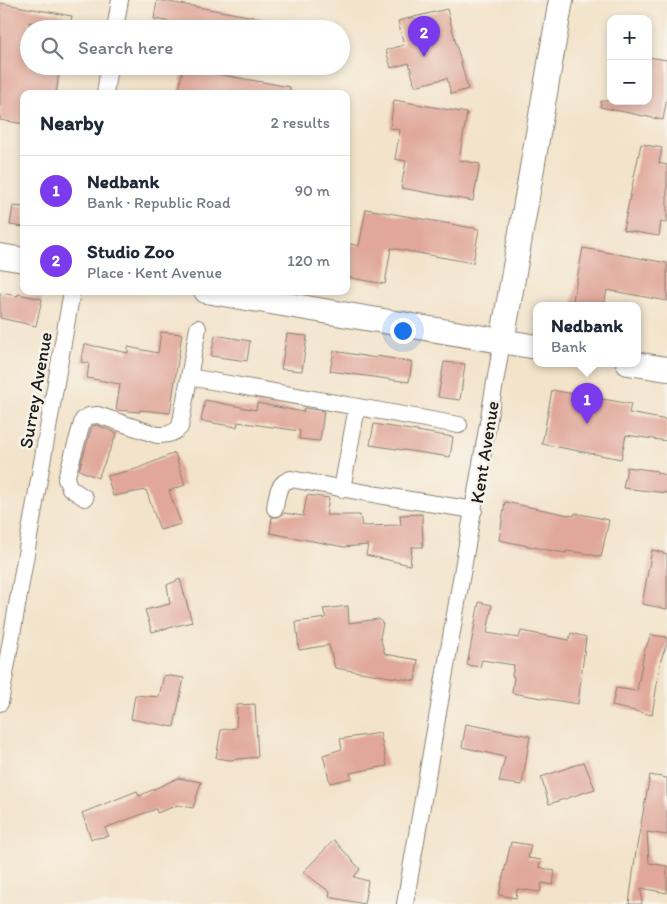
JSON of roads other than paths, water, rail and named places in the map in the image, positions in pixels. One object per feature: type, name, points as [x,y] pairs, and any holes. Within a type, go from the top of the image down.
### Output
[{"type":"main road","name":"Kent Avenue","points":[[502,342],[562,0]]},
{"type":"main road","points":[[0,256],[20,259]]},
{"type":"main road","points":[[229,295],[533,346]]},
{"type":"main road","points":[[641,365],[667,370]]},
{"type":"street","points":[[117,20],[120,0]]},
{"type":"street","points":[[106,90],[108,75]]},
{"type":"street","name":"Surrey Avenue","points":[[0,703],[71,295]]},
{"type":"street","points":[[85,498],[70,488],[66,480],[83,420],[88,416],[98,415],[157,435],[167,435],[175,432],[180,427],[198,328]]},
{"type":"street","name":"Kent Avenue","points":[[405,904],[502,342]]},
{"type":"street","points":[[189,377],[459,425]]},
{"type":"street","points":[[342,489],[357,407]]},
{"type":"street","points":[[275,508],[280,485],[290,479],[474,510]]},
{"type":"place","name":"Studio Zoo","points":[[424,57]]},
{"type":"place","name":"Nedbank","points":[[587,424]]}]
